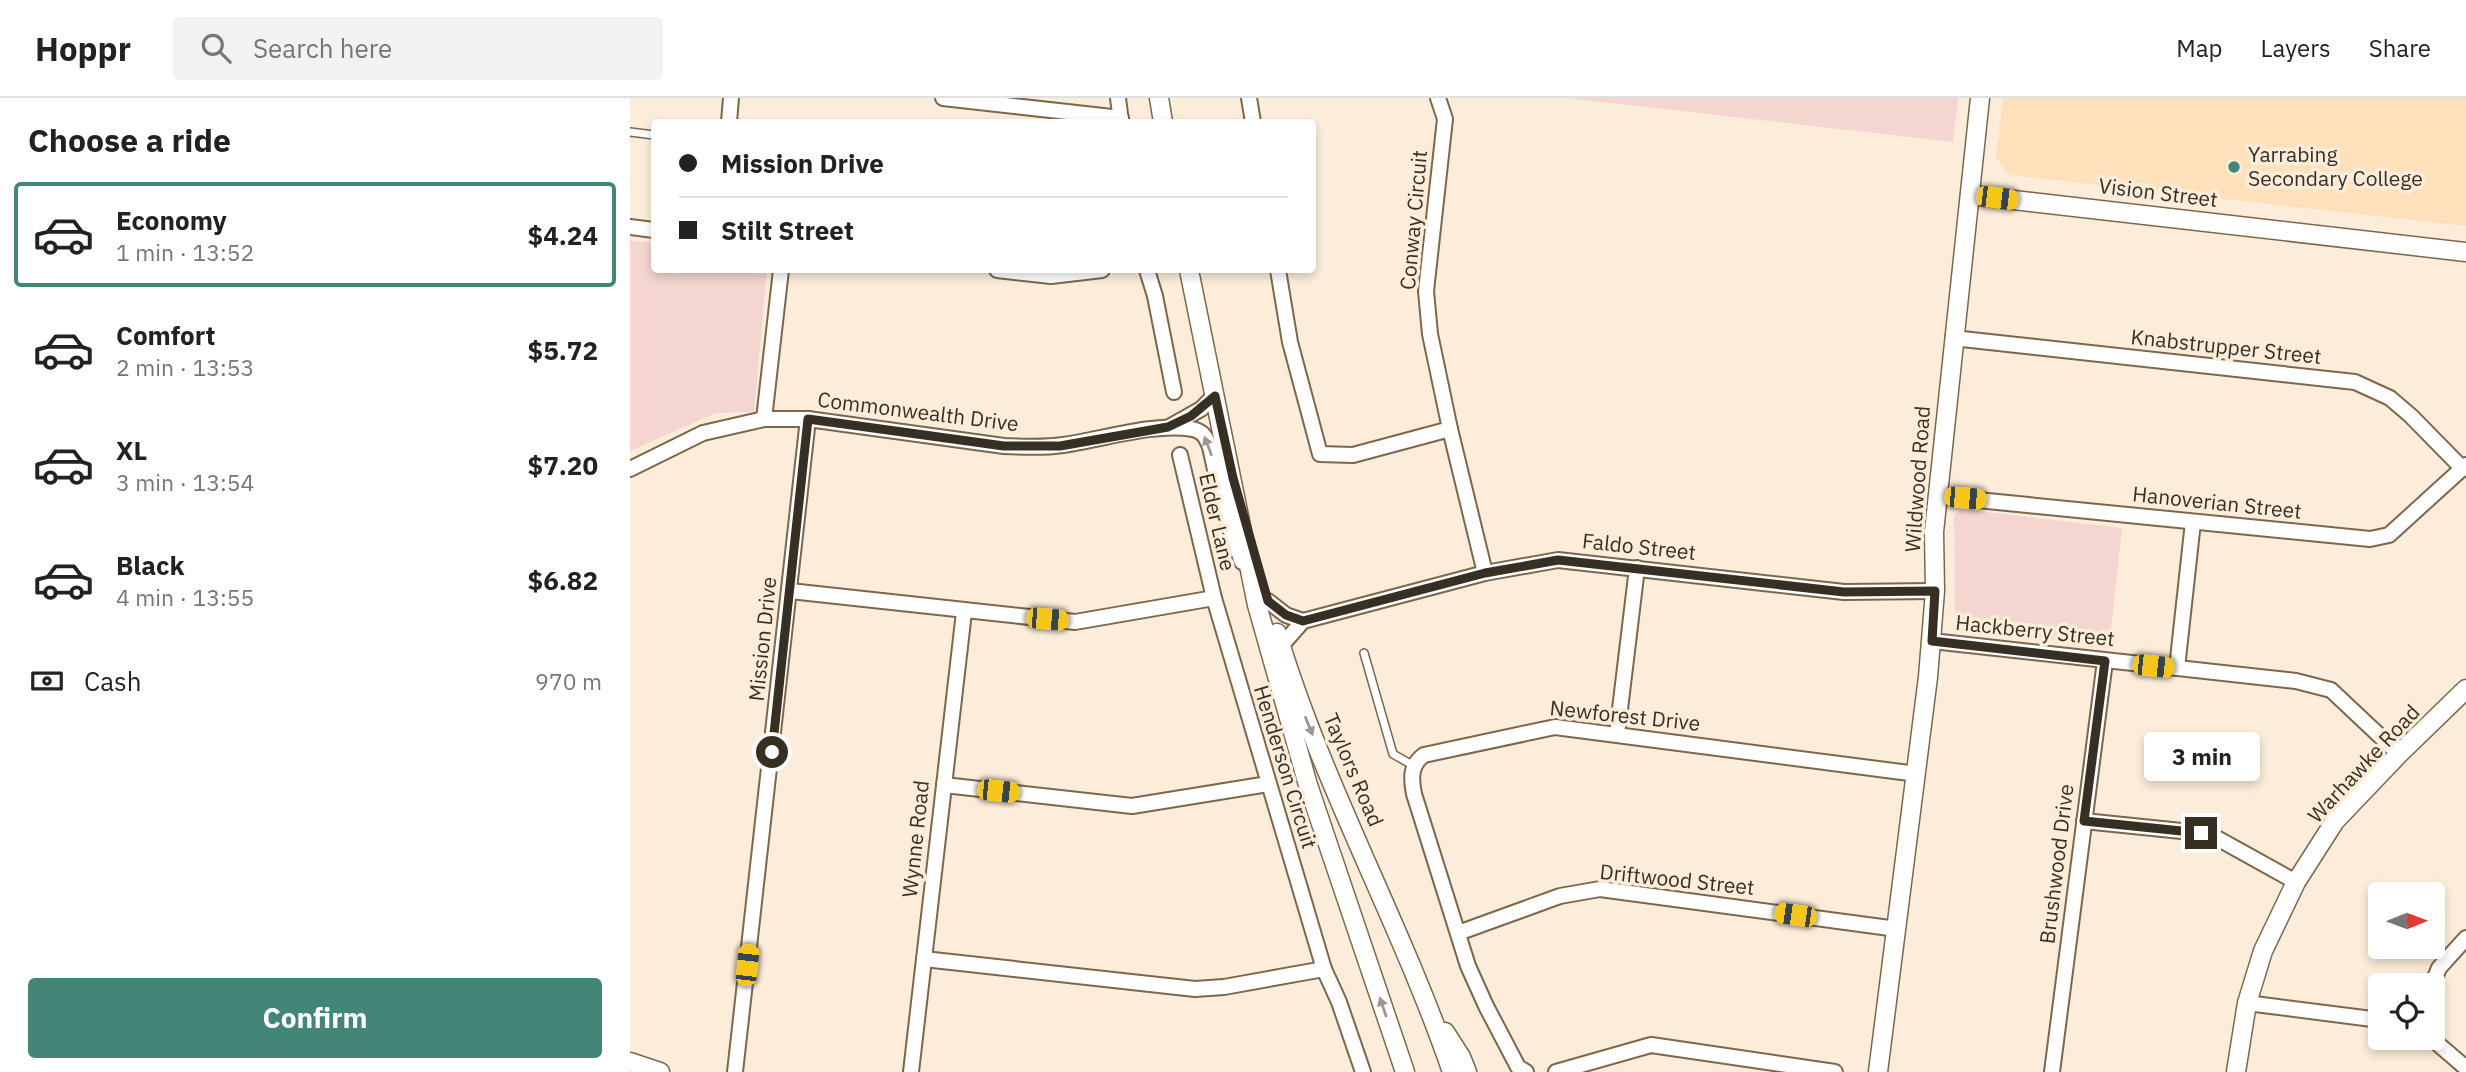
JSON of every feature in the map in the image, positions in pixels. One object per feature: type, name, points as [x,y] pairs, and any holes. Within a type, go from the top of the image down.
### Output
[{"type":"street","points":[[729,119],[731,98]]},
{"type":"street","points":[[943,98],[1113,119]]},
{"type":"street","points":[[1118,98],[1121,119]]},
{"type":"street","points":[[1159,98],[1164,119]]},
{"type":"street","points":[[1165,119],[1166,98]]},
{"type":"street","points":[[1249,98],[1252,119]]},
{"type":"street","name":"Conway Circuit","points":[[1438,98],[1445,119],[1426,291],[1430,334],[1485,573]]},
{"type":"street","name":"Wildwood Road","points":[[1878,1072],[1932,641],[1937,496],[1980,98]]},
{"type":"street","name":"Vision Street","points":[[1970,195],[2466,252]]},
{"type":"street","points":[[630,227],[651,230]]},
{"type":"street","points":[[764,419],[780,273]]},
{"type":"street","points":[[1024,273],[1051,276],[1076,273]]},
{"type":"street","points":[[1148,273],[1174,392]]},
{"type":"street","name":"Taylors Road","points":[[1190,273],[1233,478],[1308,785],[1405,1072]]},
{"type":"street","points":[[1278,273],[1290,342],[1320,454],[1353,455],[1450,429]]},
{"type":"street","name":"Knabstrupper Street","points":[[1953,338],[2356,383],[2390,398],[2464,467]]},
{"type":"street","name":"Commonwealth Drive","points":[[1168,427],[1191,416],[1215,396]]},
{"type":"street","name":"Commonwealth Drive","points":[[630,469],[703,433],[764,419],[808,419],[1025,447],[1060,446],[1168,427],[1193,429],[1206,436],[1225,515],[1262,603]]},
{"type":"street","name":"Mission Drive","points":[[735,1072],[808,419]]},
{"type":"street","name":"Elder Lane","points":[[1180,456],[1214,598]]},
{"type":"street","name":"Hanoverian Street","points":[[1937,496],[2370,539],[2389,535],[2464,467]]},
{"type":"street","points":[[2177,668],[2193,522]]},
{"type":"street","name":"Faldo Street","points":[[1303,621],[1485,573],[1558,560],[1844,592],[1935,591]]},
{"type":"street","points":[[1617,734],[1637,568]]},
{"type":"street","points":[[790,592],[1075,622],[1214,598]]},
{"type":"street","name":"Henderson Circuit","points":[[1214,598],[1324,969],[1339,1002],[1363,1072]]},
{"type":"street","points":[[1262,603],[1303,621],[1281,646]]},
{"type":"street","name":"Taylors Road","points":[[1262,603],[1281,646],[1322,758],[1430,1009],[1452,1072]]},
{"type":"street","name":"Wynne Road","points":[[911,1072],[964,612]]},
{"type":"street","name":"Hackberry Street","points":[[1932,641],[2296,681],[2331,690],[2399,754]]},
{"type":"street","name":"Brushwood Drive","points":[[2052,1072],[2105,661]]},
{"type":"street","name":"Warhawke Road","points":[[2236,1072],[2247,1003],[2263,951],[2296,882],[2335,821],[2466,689]]},
{"type":"street","name":"Newforest Drive","points":[[1414,766],[1424,755],[1555,727],[1917,774]]},
{"type":"street","points":[[1414,766],[1414,794],[1468,965],[1518,1067],[1526,1072]]},
{"type":"street","points":[[944,785],[1132,806],[1268,784]]},
{"type":"street","points":[[2084,821],[2201,833],[2215,837],[2296,882]]},
{"type":"street","name":"Driftwood Street","points":[[1458,933],[1560,896],[1600,889],[1897,929]]},
{"type":"street","points":[[2437,973],[2466,937]]},
{"type":"street","points":[[924,959],[1195,989],[1224,987],[1324,969]]},
{"type":"street","points":[[2247,1003],[2368,1018]]},
{"type":"street","points":[[1430,1009],[1461,1057],[1467,1072]]},
{"type":"street","points":[[1556,1072],[1651,1045],[1835,1072]]},
{"type":"street","points":[[2445,1050],[2466,1068]]},
{"type":"street","points":[[630,1062],[655,1071]]},
{"type":"lane","points":[[630,132],[651,135]]},
{"type":"lane","points":[[1364,653],[1393,754],[1414,766]]},
{"type":"shaded area","points":[[1567,98],[1958,98],[1953,142]]},
{"type":"shaded area","name":"Yarrabing Secondary College","points":[[2003,98],[2466,98],[2466,226],[2009,175],[1996,158]]},
{"type":"shaded area","points":[[630,241],[651,243],[651,273],[767,273],[754,412],[716,413],[630,451]]},
{"type":"shaded area","points":[[1961,509],[2122,528],[2109,646],[1961,629],[1955,622],[1954,515]]},
{"type":"place","name":"Yarrabing Secondary College","points":[[2234,167]]},
{"type":"route","points":[[772,752],[808,419],[1004,446],[1060,446],[1168,427],[1191,416],[1215,396],[1233,478],[1268,601],[1286,615],[1303,621],[1485,573],[1558,560],[1844,592],[1935,591],[1932,641],[2105,661],[2084,821],[2201,833]]}]
